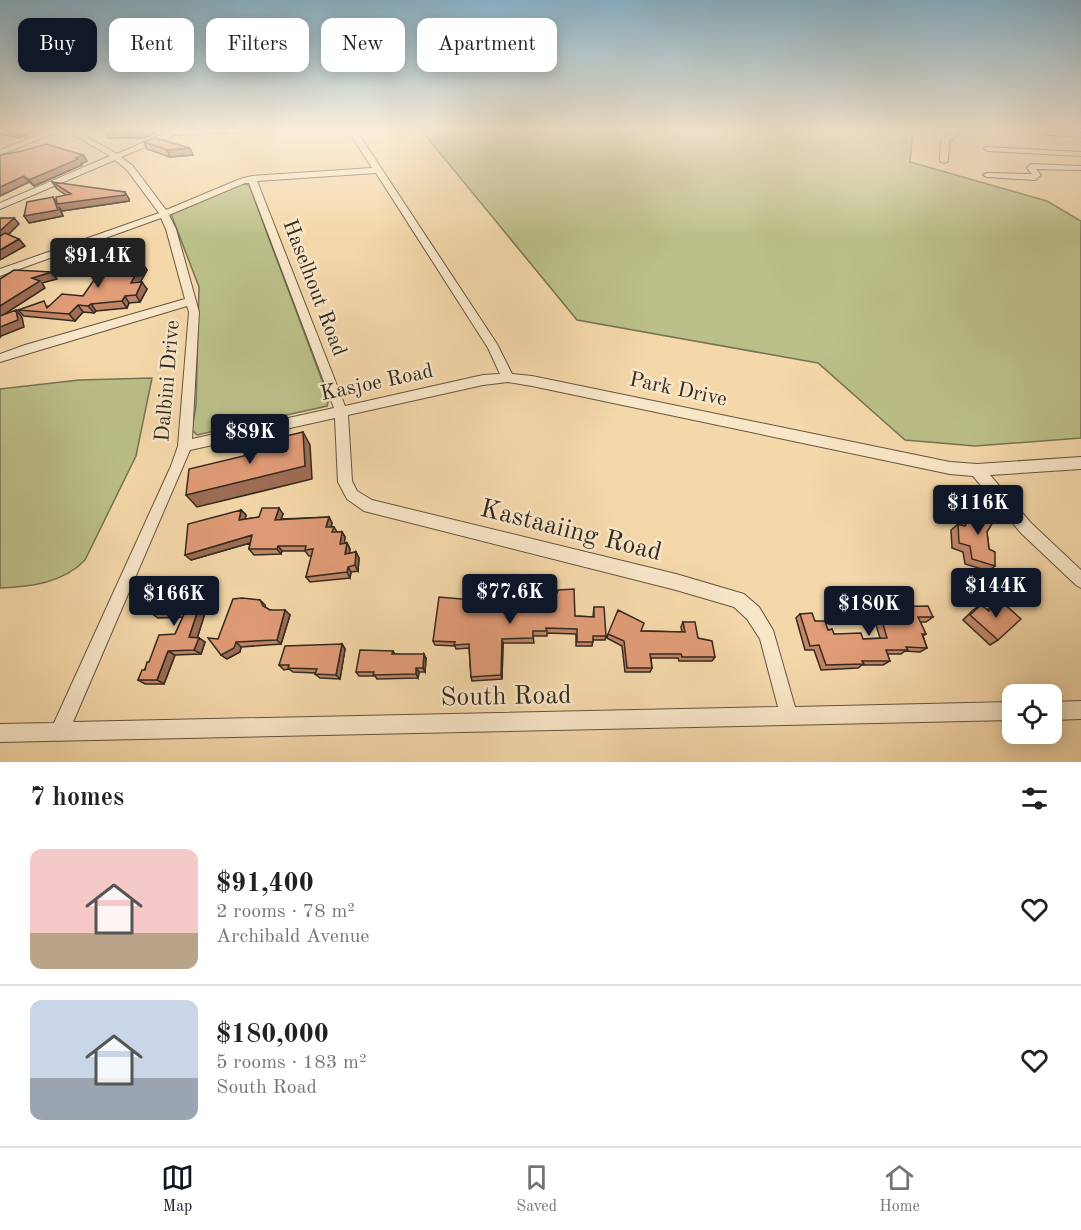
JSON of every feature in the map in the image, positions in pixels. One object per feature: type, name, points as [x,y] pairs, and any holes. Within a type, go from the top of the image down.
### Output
[{"type":"street","points":[[0,206],[99,166]]},
{"type":"street","name":"Dalbini Drive","points":[[59,732],[172,481],[184,446],[193,343],[192,301],[164,214],[127,166]]},
{"type":"street","points":[[375,166],[493,347],[508,378]]},
{"type":"street","points":[[987,175],[1035,177],[1037,175],[1031,168],[1036,166],[1081,168]]},
{"type":"street","points":[[0,273],[164,214],[252,179],[378,170]]},
{"type":"street","name":"Haselhout Road","points":[[252,179],[340,411]]},
{"type":"street","points":[[0,358],[192,301]]},
{"type":"street","name":"Kasjoe Road","points":[[184,446],[483,380],[508,378]]},
{"type":"street","name":"Park Drive","points":[[508,378],[532,381],[934,465],[977,470],[1081,463]]},
{"type":"street","name":"Kastaaiing Road","points":[[340,411],[345,482],[352,495],[369,506],[676,582],[742,602],[756,616],[767,636],[789,716]]},
{"type":"street","points":[[977,470],[1026,528],[1081,580]]},
{"type":"street","points":[[1062,711],[1081,710]]},
{"type":"street","name":"South Road","points":[[0,733],[1002,711]]},
{"type":"green space","points":[[450,166],[923,166],[1047,201],[1081,221],[1081,438],[975,446],[905,440],[818,363],[577,320]]},
{"type":"green space","points":[[240,184],[249,185],[329,399],[327,406],[197,435],[192,430],[196,405],[199,287],[171,214]]},
{"type":"green space","points":[[152,378],[136,456],[85,560],[67,574],[56,579],[34,585],[0,588],[0,389],[79,380]]},
{"type":"building","points":[[0,166],[63,166],[29,180],[24,176],[0,187]]},
{"type":"building","points":[[52,182],[125,192],[125,195],[57,204],[56,197],[71,194]]},
{"type":"building","points":[[53,197],[58,210],[24,216],[27,202]]},
{"type":"building","points":[[0,218],[14,218],[0,230]]},
{"type":"building","points":[[5,233],[19,239],[0,250],[0,236]]},
{"type":"building","points":[[118,260],[135,260],[133,264],[142,263],[131,283],[142,282],[136,295],[125,296],[122,301],[88,306],[78,305],[69,314],[18,310],[44,301],[47,308],[62,294],[83,296],[105,264],[116,264]]},
{"type":"building","points":[[14,270],[52,272],[32,278],[40,281],[0,306],[0,279]]},
{"type":"building","points":[[16,310],[18,320],[0,327],[0,316]]},
{"type":"building","points":[[303,432],[305,466],[186,495],[189,469],[256,453],[257,443]]},
{"type":"building","points":[[975,505],[996,517],[987,532],[989,549],[995,552],[995,566],[972,559],[970,546],[959,543],[958,524],[965,526]]},
{"type":"building","points":[[262,508],[279,508],[275,520],[329,517],[326,527],[334,527],[332,532],[342,532],[340,544],[347,543],[345,554],[356,552],[355,565],[348,567],[347,572],[306,577],[313,549],[305,550],[306,546],[278,546],[277,549],[249,549],[252,535],[185,555],[188,524],[241,510],[239,520],[259,517]]},
{"type":"building","points":[[160,589],[205,589],[189,637],[199,638],[194,650],[168,651],[157,680],[138,680],[142,670],[145,670],[149,662],[159,635],[175,634],[185,612],[151,613]]},
{"type":"building","points":[[574,589],[575,616],[594,617],[594,607],[604,607],[606,636],[593,636],[593,642],[577,642],[577,629],[546,628],[547,631],[533,631],[533,638],[502,639],[501,675],[471,677],[469,644],[454,645],[455,642],[433,641],[439,597],[473,600],[472,607],[516,605],[516,599],[541,599],[543,593]]},
{"type":"building","points":[[233,599],[260,600],[263,606],[270,610],[285,610],[277,640],[236,642],[234,648],[221,655],[208,638],[218,639]]},
{"type":"building","points":[[1000,600],[1021,619],[998,640],[970,615],[981,605],[989,611]]},
{"type":"building","points":[[928,606],[933,617],[918,617],[926,634],[922,634],[927,648],[906,647],[908,650],[886,650],[890,661],[862,661],[864,664],[826,665],[819,645],[810,646],[800,614],[812,613],[815,621],[825,621],[828,630],[832,629],[834,634],[861,633],[863,639],[887,638],[878,607]]},
{"type":"building","points":[[618,610],[644,623],[641,631],[685,632],[683,622],[695,622],[698,638],[712,641],[715,657],[650,654],[652,668],[627,668],[624,641],[608,634]]},
{"type":"building","points":[[342,644],[336,675],[315,674],[317,669],[288,668],[289,665],[279,665],[285,646]]},
{"type":"building","points":[[360,650],[393,651],[392,654],[424,654],[423,668],[416,668],[416,674],[373,675],[374,672],[356,672]]}]
